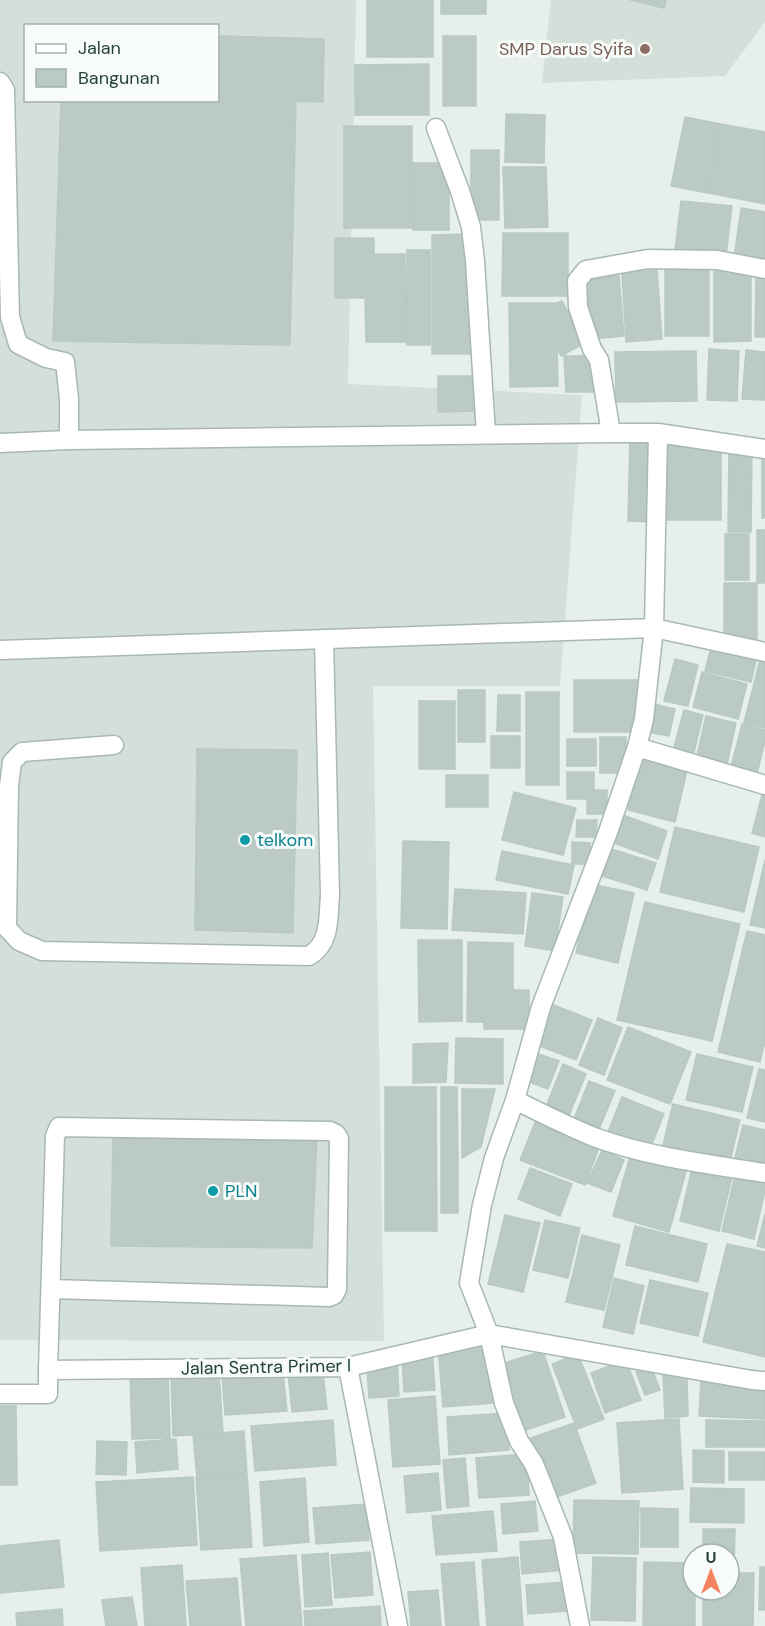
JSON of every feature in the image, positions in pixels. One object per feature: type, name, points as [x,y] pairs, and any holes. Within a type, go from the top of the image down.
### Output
[{"type":"street","points":[[0,82],[5,90],[10,317],[18,344],[46,358],[65,362],[69,399],[69,440]]},
{"type":"street","points":[[436,128],[471,227],[479,307],[486,434]]},
{"type":"street","points":[[611,433],[599,360],[592,349],[578,307],[577,280],[586,270],[648,259],[717,260],[765,269]]},
{"type":"street","points":[[0,443],[69,440],[658,433],[765,449]]},
{"type":"street","points":[[580,1626],[563,1537],[534,1464],[519,1442],[504,1402],[489,1334],[469,1283],[482,1205],[541,1007],[608,832],[637,747],[644,719],[654,628],[658,433]]},
{"type":"street","points":[[0,650],[654,628],[765,652]]},
{"type":"street","points":[[114,745],[22,752],[12,762],[9,786],[7,927],[19,941],[42,951],[309,956],[318,951],[326,934],[330,896],[324,639]]},
{"type":"street","points":[[637,747],[765,785]]},
{"type":"street","points":[[515,1100],[553,1120],[596,1138],[664,1157],[765,1173]]},
{"type":"street","points":[[0,1394],[48,1394],[55,1136],[59,1128],[67,1126],[330,1131],[339,1139],[338,1266],[337,1289],[334,1295],[328,1298],[51,1289]]},
{"type":"street","name":"Jalan Sentra Primer I","points":[[48,1370],[348,1367],[489,1334],[765,1381]]},
{"type":"street","points":[[348,1367],[398,1626]]},
{"type":"shaded area","points":[[0,0],[356,0],[348,384],[582,395],[560,686],[373,686],[384,1341],[0,1340]]},
{"type":"shaded area","name":"SMP Darus Syifa","points":[[551,0],[765,0],[765,22],[725,76],[542,83]]},
{"type":"building","points":[[367,0],[433,0],[433,57],[367,57]]},
{"type":"building","points":[[441,0],[486,0],[486,14],[441,14]]},
{"type":"building","points":[[630,0],[666,0],[664,8]]},
{"type":"building","points":[[219,36],[324,39],[323,102],[296,101],[290,345],[53,341],[61,102],[219,102]]},
{"type":"building","points":[[443,36],[476,36],[476,106],[443,106]]},
{"type":"building","points":[[429,64],[429,115],[355,115],[355,65]]},
{"type":"building","points":[[506,114],[545,115],[544,163],[505,162]]},
{"type":"building","points":[[685,117],[721,124],[708,193],[671,186]]},
{"type":"building","points":[[721,124],[765,132],[765,204],[708,193]]},
{"type":"building","points":[[344,126],[412,126],[412,228],[344,228]]},
{"type":"building","points":[[471,150],[499,150],[499,220],[471,220]]},
{"type":"building","points":[[413,163],[449,163],[449,230],[413,230]]},
{"type":"building","points":[[503,167],[546,167],[548,227],[505,228]]},
{"type":"building","points":[[681,201],[732,206],[726,255],[675,250]]},
{"type":"building","points":[[741,208],[765,212],[765,264],[734,259]]},
{"type":"building","points":[[503,233],[568,233],[568,296],[502,296]]},
{"type":"building","points":[[472,234],[472,354],[432,354],[432,235]]},
{"type":"building","points":[[335,238],[374,238],[374,254],[405,254],[406,342],[366,342],[365,298],[335,298]]},
{"type":"building","points":[[407,250],[430,250],[430,345],[407,345]]},
{"type":"building","points":[[665,266],[709,266],[709,336],[665,336]]},
{"type":"building","points":[[657,270],[662,339],[626,342],[622,273]]},
{"type":"building","points":[[714,271],[751,271],[751,341],[714,342]]},
{"type":"building","points":[[619,276],[624,336],[591,339],[586,278]]},
{"type":"building","points":[[756,277],[765,277],[765,337],[755,337]]},
{"type":"building","points":[[562,301],[585,343],[561,356],[557,348],[558,386],[510,387],[509,303],[557,303]]},
{"type":"building","points":[[709,349],[739,351],[737,401],[707,400]]},
{"type":"building","points":[[746,350],[765,352],[765,400],[742,399]]},
{"type":"building","points":[[696,351],[697,401],[616,402],[615,352]]},
{"type":"building","points":[[564,356],[593,356],[594,392],[566,392]]},
{"type":"building","points":[[438,376],[479,376],[479,411],[438,412]]},
{"type":"building","points":[[630,437],[654,437],[652,522],[628,521]]},
{"type":"building","points":[[661,446],[721,446],[721,520],[661,520]]},
{"type":"building","points":[[729,448],[752,448],[751,532],[728,532]]},
{"type":"building","points":[[762,455],[765,455],[765,518],[762,518]]},
{"type":"building","points":[[757,530],[765,530],[765,583],[757,583]]},
{"type":"building","points":[[725,534],[749,534],[749,580],[725,580]]},
{"type":"building","points":[[724,583],[757,583],[757,640],[724,640]]},
{"type":"building","points":[[713,640],[758,652],[751,682],[705,671]]},
{"type":"building","points":[[762,652],[765,653],[765,728],[744,723]]},
{"type":"building","points":[[675,659],[698,665],[688,706],[664,701]]},
{"type":"building","points":[[702,672],[747,684],[738,719],[693,707]]},
{"type":"building","points":[[574,680],[639,680],[639,732],[574,732]]},
{"type":"building","points":[[458,690],[485,690],[485,742],[458,742]]},
{"type":"building","points":[[526,692],[559,692],[559,785],[526,785]]},
{"type":"building","points":[[498,695],[520,695],[520,731],[497,731]]},
{"type":"building","points":[[419,701],[455,701],[455,769],[419,769]]},
{"type":"building","points":[[654,704],[675,709],[669,736],[647,732]]},
{"type":"building","points":[[684,710],[703,715],[693,756],[673,751]]},
{"type":"building","points":[[706,716],[736,723],[727,764],[697,756]]},
{"type":"building","points":[[742,724],[765,730],[765,741],[757,774],[731,767]]},
{"type":"building","points":[[491,736],[520,736],[520,768],[491,768]]},
{"type":"building","points":[[600,737],[626,737],[626,773],[600,773]]},
{"type":"building","points":[[567,739],[596,739],[596,766],[567,766]]},
{"type":"building","name":"telkom","points":[[197,749],[297,750],[293,933],[195,930]]},
{"type":"building","points":[[643,754],[688,766],[675,822],[628,810]]},
{"type":"building","points":[[567,772],[594,772],[594,790],[607,790],[607,814],[587,814],[587,799],[567,799]]},
{"type":"building","points":[[446,775],[488,775],[488,807],[446,807]]},
{"type":"building","points":[[763,791],[765,792],[765,837],[752,833]]},
{"type":"building","points":[[514,792],[576,808],[563,855],[502,840]]},
{"type":"building","points":[[620,814],[667,831],[658,859],[611,842]]},
{"type":"building","points":[[577,820],[597,820],[596,837],[576,837]]},
{"type":"building","points":[[675,827],[759,847],[744,912],[660,892]]},
{"type":"building","points":[[403,841],[449,842],[447,929],[401,928]]},
{"type":"building","points":[[572,842],[590,843],[590,864],[572,864]]},
{"type":"building","points":[[608,848],[656,863],[647,890],[599,875]]},
{"type":"building","points":[[502,851],[574,865],[568,894],[496,880]]},
{"type":"building","points":[[765,860],[765,928],[750,925]]},
{"type":"building","points":[[591,884],[634,893],[618,963],[576,953]]},
{"type":"building","points":[[455,889],[526,893],[523,934],[452,930]]},
{"type":"building","points":[[532,893],[563,897],[555,951],[525,946]]},
{"type":"building","points":[[645,902],[740,924],[712,1041],[617,1020]]},
{"type":"building","points":[[747,931],[765,935],[765,1042],[760,1062],[718,1052]]},
{"type":"building","points":[[418,940],[462,940],[462,1021],[419,1022]]},
{"type":"building","points":[[468,942],[513,943],[513,990],[529,990],[529,1029],[484,1029],[484,1022],[467,1022]]},
{"type":"building","points":[[551,1004],[592,1020],[576,1060],[535,1044]]},
{"type":"building","points":[[598,1018],[622,1028],[604,1075],[579,1065]]},
{"type":"building","points":[[628,1027],[691,1052],[670,1104],[607,1080]]},
{"type":"building","points":[[456,1038],[503,1039],[503,1084],[455,1083]]},
{"type":"building","points":[[448,1043],[446,1082],[413,1083],[413,1044]]},
{"type":"building","points":[[533,1052],[559,1061],[548,1089],[522,1079]]},
{"type":"building","points":[[697,1054],[753,1067],[742,1112],[686,1100]]},
{"type":"building","points":[[563,1064],[586,1074],[568,1118],[545,1109]]},
{"type":"building","points":[[759,1069],[765,1070],[765,1122],[747,1118]]},
{"type":"building","points":[[589,1081],[615,1091],[599,1129],[574,1119]]},
{"type":"building","points":[[385,1087],[436,1087],[437,1231],[385,1231]]},
{"type":"building","points":[[441,1087],[457,1087],[458,1160],[441,1160]]},
{"type":"building","points":[[462,1089],[495,1089],[481,1147],[462,1158]]},
{"type":"building","points":[[622,1097],[664,1114],[650,1149],[608,1132]]},
{"type":"building","points":[[673,1104],[740,1120],[729,1165],[662,1149]]},
{"type":"building","points":[[536,1120],[600,1145],[585,1185],[520,1160]]},
{"type":"building","points":[[743,1125],[765,1130],[765,1170],[734,1162]]},
{"type":"building","name":"PLN","points":[[113,1135],[317,1137],[312,1248],[111,1246]]},
{"type":"building","points":[[602,1150],[624,1160],[611,1192],[587,1183]]},
{"type":"building","points":[[631,1153],[687,1168],[669,1232],[613,1216]]},
{"type":"building","points":[[441,1160],[458,1160],[458,1213],[441,1213]]},
{"type":"building","points":[[530,1168],[572,1184],[560,1216],[518,1199]]},
{"type":"building","points":[[692,1168],[732,1177],[719,1231],[680,1221]]},
{"type":"building","points":[[735,1175],[765,1182],[754,1239],[722,1231]]},
{"type":"building","points":[[765,1214],[765,1248],[757,1246]]},
{"type":"building","points":[[505,1215],[540,1223],[523,1292],[488,1284]]},
{"type":"building","points":[[545,1220],[580,1228],[568,1278],[533,1270]]},
{"type":"building","points":[[635,1226],[707,1244],[698,1282],[626,1265]]},
{"type":"building","points":[[582,1235],[620,1245],[604,1310],[566,1302]]},
{"type":"building","points":[[727,1244],[765,1252],[765,1357],[703,1342]]},
{"type":"building","points":[[614,1278],[644,1286],[633,1334],[603,1327]]},
{"type":"building","points":[[650,1280],[708,1293],[698,1336],[640,1323]]},
{"type":"building","points":[[489,1340],[494,1403],[443,1407],[438,1347]]},
{"type":"building","points":[[432,1349],[435,1390],[404,1392],[402,1357]]},
{"type":"building","points":[[543,1351],[565,1417],[523,1431],[501,1364]]},
{"type":"building","points":[[578,1354],[604,1419],[577,1429],[552,1364]]},
{"type":"building","points":[[397,1358],[399,1396],[369,1398],[367,1366]]},
{"type":"building","points":[[626,1360],[641,1400],[605,1413],[591,1373]]},
{"type":"building","points":[[651,1366],[660,1390],[645,1395],[636,1372]]},
{"type":"building","points":[[323,1372],[327,1409],[292,1412],[288,1373]]},
{"type":"building","points":[[219,1373],[223,1433],[173,1436],[171,1374]]},
{"type":"building","points":[[222,1373],[283,1373],[287,1411],[225,1415]]},
{"type":"building","points":[[687,1373],[688,1416],[665,1418],[663,1374]]},
{"type":"building","points":[[130,1374],[168,1374],[170,1438],[132,1439]]},
{"type":"building","points":[[701,1378],[765,1381],[765,1419],[699,1416]]},
{"type":"building","points":[[435,1396],[440,1464],[393,1467],[388,1400]]},
{"type":"building","points":[[0,1406],[16,1406],[17,1485],[0,1485]]},
{"type":"building","points":[[506,1413],[509,1450],[449,1455],[447,1417]]},
{"type":"building","points":[[679,1419],[683,1489],[622,1493],[617,1423]]},
{"type":"building","points":[[333,1420],[336,1465],[255,1471],[251,1426]]},
{"type":"building","points":[[706,1420],[765,1421],[765,1447],[706,1447]]},
{"type":"building","points":[[574,1423],[596,1483],[554,1498],[531,1438]]},
{"type":"building","points":[[244,1431],[247,1474],[197,1478],[193,1435]]},
{"type":"building","points":[[176,1439],[178,1469],[137,1473],[135,1442]]},
{"type":"building","points":[[97,1441],[127,1442],[126,1475],[96,1474]]},
{"type":"building","points":[[693,1450],[724,1451],[724,1483],[693,1482]]},
{"type":"building","points":[[729,1452],[765,1452],[765,1480],[729,1480]]},
{"type":"building","points":[[527,1454],[529,1495],[479,1498],[476,1458]]},
{"type":"building","points":[[465,1458],[469,1506],[447,1508],[443,1460]]},
{"type":"building","points":[[438,1473],[441,1510],[407,1513],[404,1476]]},
{"type":"building","points":[[247,1475],[252,1547],[201,1550],[196,1478]]},
{"type":"building","points":[[193,1477],[197,1545],[100,1551],[96,1482]]},
{"type":"building","points":[[305,1478],[309,1542],[264,1546],[260,1482]]},
{"type":"building","points":[[691,1488],[744,1489],[744,1523],[690,1522]]},
{"type":"building","points":[[574,1500],[639,1501],[638,1554],[573,1553]]},
{"type":"building","points":[[535,1501],[538,1531],[503,1534],[501,1504]]},
{"type":"building","points":[[367,1504],[369,1540],[316,1544],[313,1508]]},
{"type":"building","points":[[641,1508],[678,1509],[678,1547],[641,1547]]},
{"type":"building","points":[[493,1511],[497,1551],[436,1555],[432,1516]]},
{"type":"building","points":[[703,1529],[735,1529],[735,1542],[703,1542]]},
{"type":"building","points":[[561,1539],[564,1570],[522,1574],[520,1542]]},
{"type":"building","points":[[59,1540],[64,1587],[0,1593],[0,1546]]},
{"type":"building","points":[[370,1552],[373,1595],[335,1598],[331,1555]]},
{"type":"building","points":[[328,1553],[332,1605],[305,1607],[302,1555]]},
{"type":"building","points":[[296,1555],[302,1626],[246,1626],[240,1559]]},
{"type":"building","points":[[518,1557],[523,1626],[487,1626],[482,1560]]},
{"type":"building","points":[[593,1557],[636,1558],[635,1621],[591,1620]]},
{"type":"building","points":[[474,1562],[479,1626],[446,1626],[441,1564]]},
{"type":"building","points":[[644,1562],[681,1563],[681,1602],[695,1602],[695,1626],[643,1626]]},
{"type":"building","points":[[182,1565],[186,1626],[145,1626],[141,1568]]},
{"type":"building","points":[[760,1567],[765,1567],[765,1610],[759,1610]]},
{"type":"building","points":[[741,1573],[754,1573],[753,1626],[703,1626],[703,1602],[741,1602]]},
{"type":"building","points":[[237,1578],[241,1626],[190,1626],[186,1581]]},
{"type":"building","points":[[566,1582],[568,1611],[528,1614],[526,1585]]},
{"type":"building","points":[[438,1590],[441,1626],[411,1626],[408,1592]]},
{"type":"building","points":[[132,1597],[137,1626],[106,1626],[102,1600]]},
{"type":"building","points":[[380,1606],[381,1626],[305,1626],[304,1611]]},
{"type":"building","points":[[62,1609],[63,1626],[17,1626],[16,1613]]},
{"type":"place","name":"SMP Darus Syifa","points":[[645,49]]},
{"type":"place","name":"telkom","points":[[245,840]]},
{"type":"place","name":"PLN","points":[[213,1191]]}]
